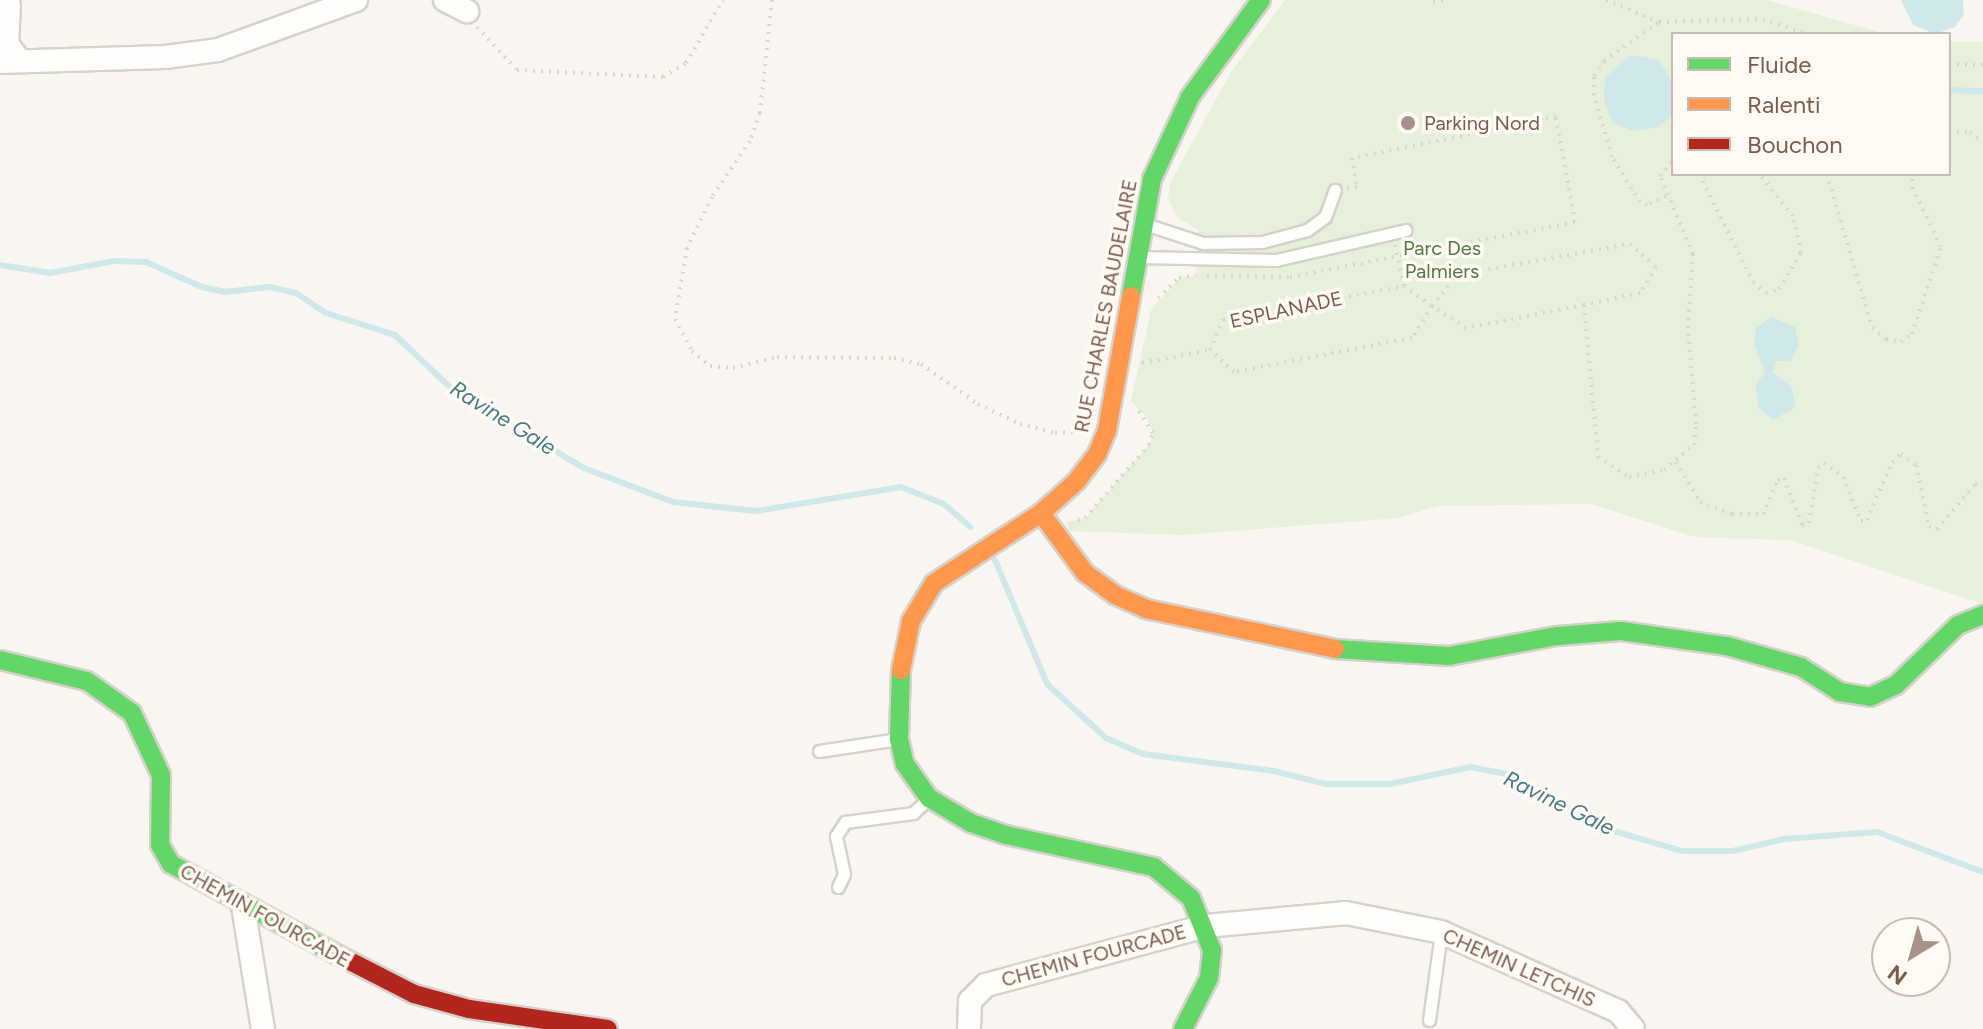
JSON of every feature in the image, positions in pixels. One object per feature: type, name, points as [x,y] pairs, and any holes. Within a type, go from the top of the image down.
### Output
[{"type":"street","points":[[32,0],[5,3],[10,61],[165,57],[218,50],[356,0]]},
{"type":"street","points":[[445,0],[467,11]]},
{"type":"street","name":"RUE CHARLES BAUDELAIRE","points":[[1183,1029],[1209,978],[1212,950],[1206,926],[1191,898],[1154,867],[1006,835],[971,823],[929,798],[905,764],[899,739],[901,669],[911,621],[934,583],[1044,517],[1076,482],[1107,430],[1152,179],[1173,130],[1220,49],[1261,0]]},
{"type":"street","points":[[1044,517],[1085,573],[1146,609],[1340,650],[1449,656],[1621,631],[1727,646],[1801,667],[1840,692],[1870,697],[1896,685],[1958,625],[1983,615]]},
{"type":"street","name":"CHEMIN FOURCADE","points":[[0,660],[87,681],[132,713],[154,750],[161,775],[158,823],[165,856],[192,879],[414,994],[524,1022],[608,1029]]},
{"type":"street","points":[[243,906],[263,1029]]},
{"type":"street","name":"CHEMIN LETCHIS","points":[[1206,926],[1346,913],[1441,932],[1618,1011],[1633,1029]]},
{"type":"street","name":"CHEMIN FOURCADE","points":[[969,1029],[970,1001],[986,985],[1206,926]]},
{"type":"lane","points":[[1145,224],[1203,243],[1262,242],[1307,230],[1325,217],[1335,190]]},
{"type":"lane","points":[[1140,257],[1276,260],[1406,230]]},
{"type":"lane","points":[[819,751],[899,739]]},
{"type":"lane","points":[[838,887],[844,874],[836,836],[845,822],[913,813],[929,798]]},
{"type":"lane","points":[[1429,1020],[1441,932]]},
{"type":"path","points":[[467,11],[496,52],[517,70],[663,77],[686,63],[723,0]]},
{"type":"path","points":[[772,0],[760,113],[750,141],[712,197],[687,248],[675,319],[692,351],[710,366],[733,368],[777,357],[894,358],[921,364],[978,404],[1020,424],[1055,433],[1107,430]]},
{"type":"path","points":[[1433,2],[1443,0]]},
{"type":"path","points":[[1606,0],[1659,22],[1763,19],[1801,32]]},
{"type":"path","points":[[1659,22],[1604,61],[1594,76],[1594,95],[1612,157],[1640,202],[1647,205],[1666,196]]},
{"type":"path","points":[[1951,64],[1983,65]]},
{"type":"path","points":[[1151,310],[1179,278],[1196,275],[1290,277],[1575,222],[1556,117],[1352,158],[1357,187],[1335,190]]},
{"type":"path","points":[[1951,131],[1970,132],[1983,142]]},
{"type":"path","points":[[1584,305],[1598,457],[1629,477],[1644,476],[1676,462],[1694,445],[1696,424],[1688,328],[1693,254],[1660,176],[1671,162]]},
{"type":"path","points":[[1700,176],[1753,282],[1766,293],[1779,289],[1801,253],[1793,216],[1761,176]]},
{"type":"path","points":[[1828,176],[1872,328],[1886,339],[1901,342],[1912,334],[1941,247],[1913,189],[1912,176]]},
{"type":"path","points":[[1392,234],[1404,286]]},
{"type":"path","name":"ESPLANADE","points":[[1404,286],[1223,320],[1210,350],[1234,372],[1412,338],[1432,306],[1457,275],[1630,244],[1656,267],[1640,293],[1466,328],[1432,306],[1404,286]]},
{"type":"path","points":[[1196,275],[1197,259]]},
{"type":"path","points":[[1140,351],[1136,364],[1210,350]]},
{"type":"path","points":[[1044,517],[1085,518],[1149,445],[1153,433],[1147,418],[1131,401]]},
{"type":"path","points":[[1676,462],[1700,502],[1732,514],[1763,514],[1778,480],[1784,478],[1802,525],[1809,523],[1818,468],[1824,463],[1843,477],[1861,521],[1867,520],[1892,462],[1901,454],[1916,465],[1929,526],[1937,529],[1975,484],[1983,483]]},
{"type":"green space","name":"Parc Des Palmiers","points":[[1285,0],[1767,0],[1879,32],[1671,32],[1671,176],[1951,176],[1951,42],[1983,42],[1983,604],[1790,540],[1695,537],[1591,504],[1437,506],[1399,518],[1182,535],[1068,531],[1068,522],[1085,518],[1149,445],[1153,433],[1147,418],[1131,401],[1151,310],[1179,278],[1196,275],[1198,230],[1177,217],[1168,198],[1170,183],[1231,72]]},
{"type":"water","points":[[1901,0],[1963,0],[1964,14],[1955,27],[1930,32],[1913,25]]},
{"type":"water","points":[[1631,55],[1659,60],[1671,80],[1671,117],[1657,127],[1635,131],[1613,123],[1604,100],[1605,77]]},
{"type":"water","points":[[1771,317],[1795,327],[1799,345],[1790,361],[1776,361],[1773,373],[1791,386],[1796,407],[1773,420],[1758,407],[1756,385],[1765,372],[1754,344],[1756,328]]},
{"type":"waterway","points":[[1951,90],[1983,91]]},
{"type":"waterway","name":"Ravine Gale","points":[[0,265],[50,273],[114,261],[146,262],[202,287],[225,292],[270,287],[296,293],[326,313],[395,335],[453,390],[584,468],[673,502],[756,511],[901,487],[944,504],[970,527]]},
{"type":"waterway","name":"Ravine Gale","points":[[995,560],[1047,684],[1106,738],[1143,754],[1274,771],[1326,784],[1390,784],[1470,767],[1512,775],[1600,827],[1682,851],[1733,851],[1784,839],[1877,832],[1983,872]]},
{"type":"traffic: fast","points":[[1131,296],[1152,179],[1190,97],[1261,0]]},
{"type":"traffic: fast","points":[[1335,649],[1449,656],[1557,636],[1621,631],[1727,646],[1801,667],[1840,692],[1870,697],[1896,685],[1958,625],[1983,615]]},
{"type":"traffic: fast","points":[[0,660],[87,681],[132,713],[161,775],[160,845],[171,864],[338,955]]},
{"type":"traffic: fast","points":[[901,670],[899,739],[905,764],[929,798],[971,823],[1006,835],[1154,867],[1191,898],[1212,950],[1209,978],[1183,1029]]},
{"type":"traffic: slow","points":[[901,670],[911,621],[934,583],[1041,513],[1076,482],[1097,454],[1107,430],[1131,296]]},
{"type":"traffic: slow","points":[[1041,513],[1085,573],[1115,595],[1146,609],[1335,649]]},
{"type":"traffic: jam","points":[[338,955],[414,994],[469,1009],[608,1029]]},
{"type":"place","name":"Parking Nord","points":[[1408,123]]}]
